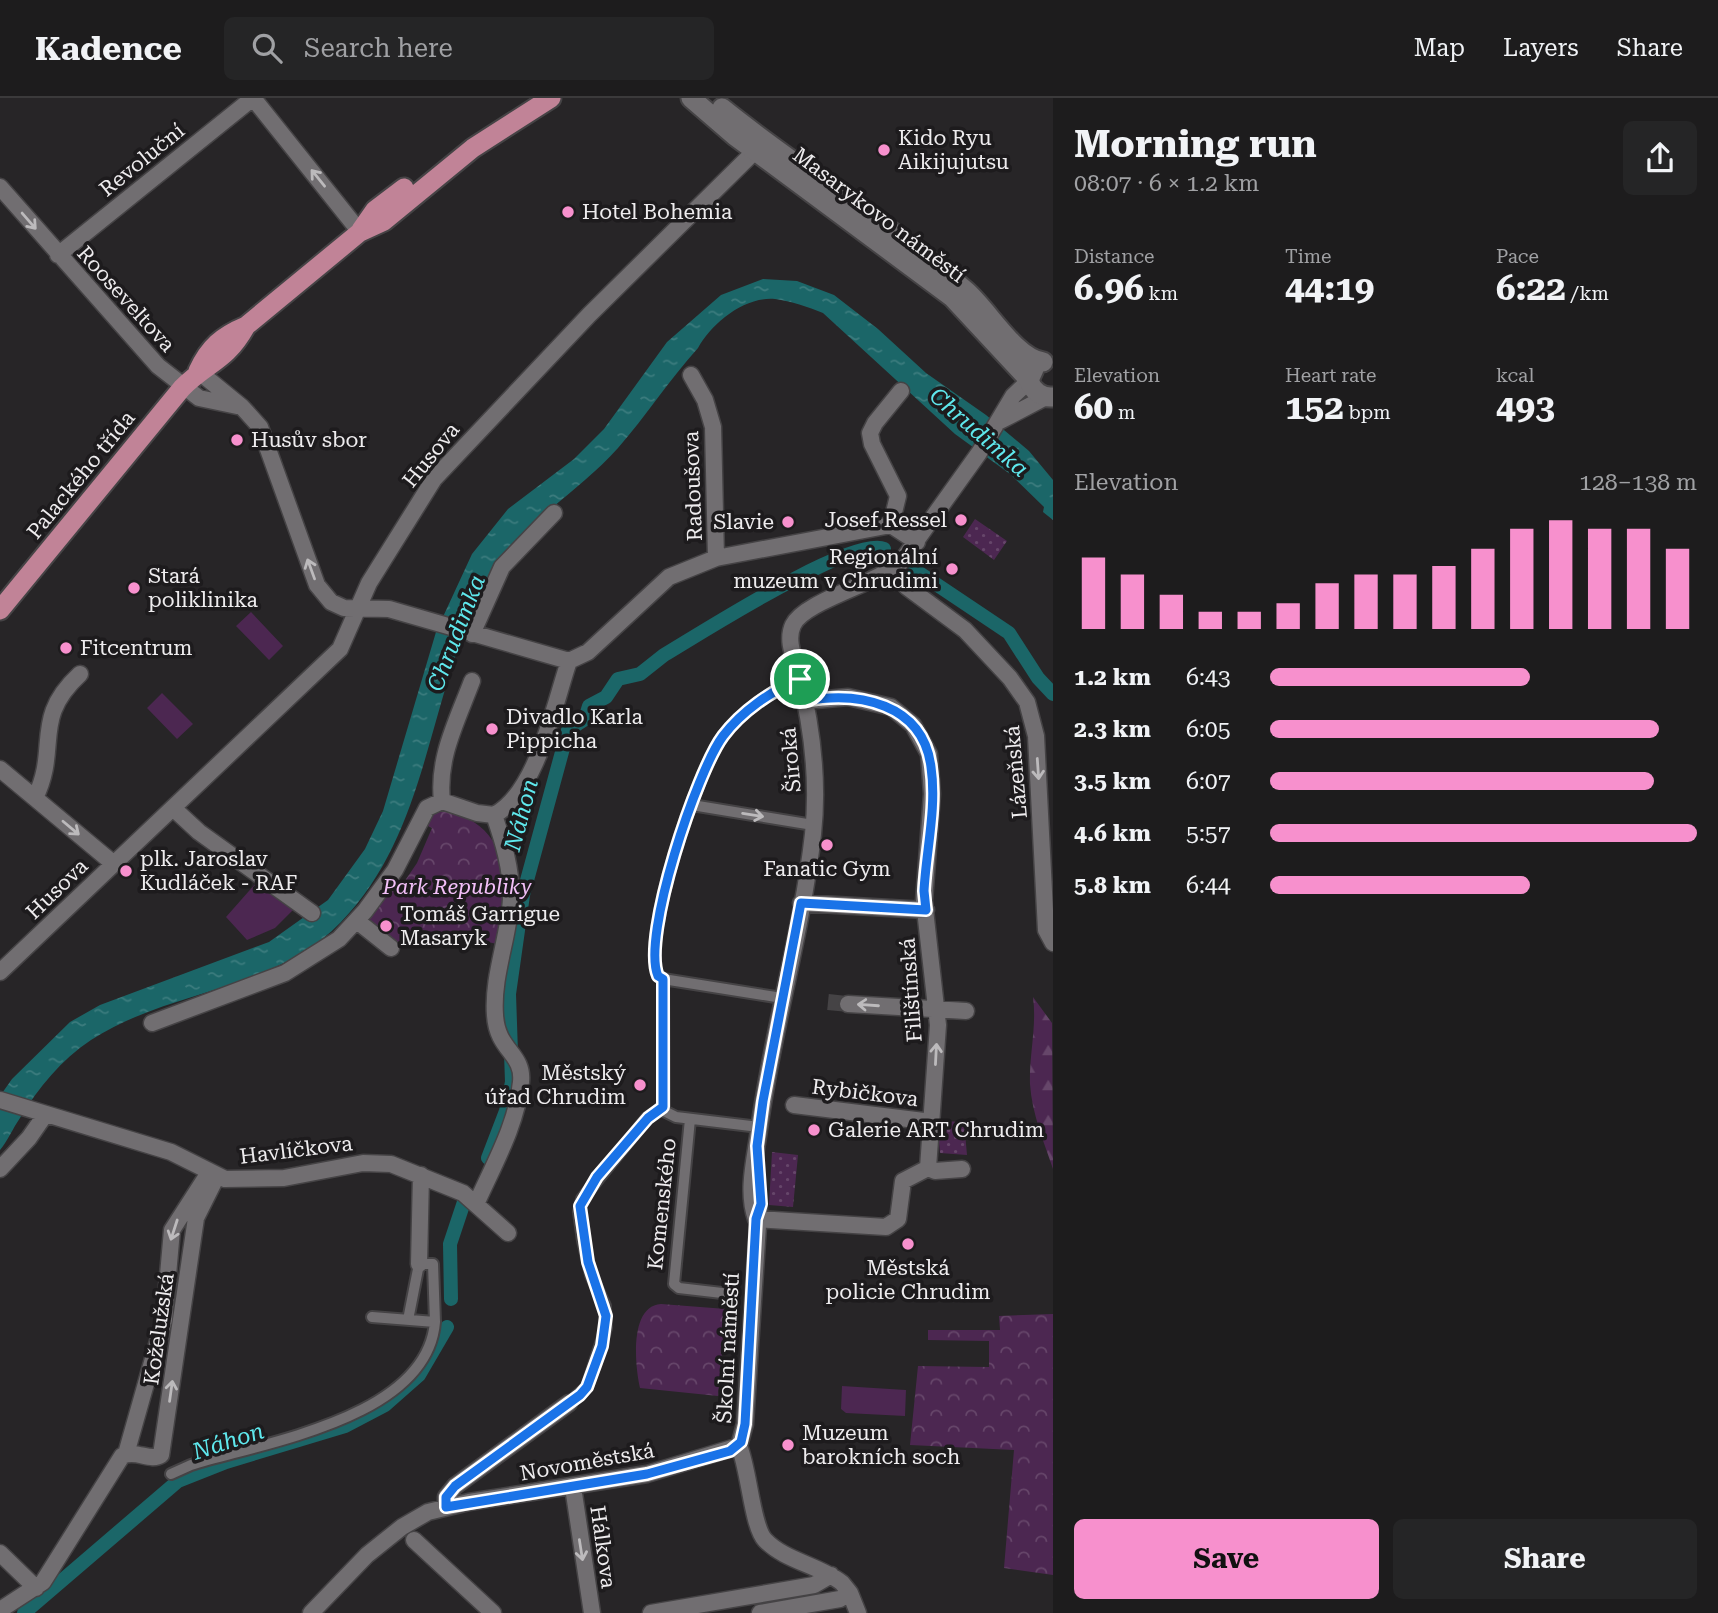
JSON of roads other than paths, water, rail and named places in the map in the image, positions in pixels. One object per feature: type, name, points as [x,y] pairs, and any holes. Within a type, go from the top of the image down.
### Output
[{"type":"main road","name":"Palackého třída","points":[[360,232],[375,210],[422,174],[535,98]]},
{"type":"main road","name":"Palackého třída","points":[[0,610],[181,388],[198,371],[218,362],[234,347],[246,326],[360,232],[384,221],[473,148],[551,98]]},
{"type":"main road","name":"Masarykovo náměstí","points":[[691,98],[755,151],[952,297],[1029,380],[1036,391],[1049,397]]},
{"type":"main road","name":"Masarykovo náměstí","points":[[710,98],[947,275],[984,307],[1022,353],[1049,361]]},
{"type":"main road","points":[[1029,380],[1032,371],[1049,361]]},
{"type":"street","points":[[253,98],[360,232]]},
{"type":"street","name":"Revoluční","points":[[58,255],[253,98]]},
{"type":"street","name":"Husova","points":[[0,972],[340,649],[376,571],[434,479],[580,324],[755,151]]},
{"type":"street","name":"Rooseveltova","points":[[0,187],[153,361],[181,388],[203,400],[242,407]]},
{"type":"street","points":[[198,371],[242,407],[260,427],[317,585],[335,605],[383,608],[569,661],[588,652],[671,575],[716,558],[891,525],[918,542]]},
{"type":"street","name":"Radoušova","points":[[691,374],[705,400],[713,427],[716,558]]},
{"type":"street","name":"Široká","points":[[782,998],[814,825],[814,762],[805,701],[790,638],[796,620],[812,608],[898,564],[918,542],[979,453],[1013,396],[1029,380]]},
{"type":"street","points":[[891,525],[898,496],[872,444],[870,433],[874,423],[901,391]]},
{"type":"street","points":[[998,422],[1049,397]]},
{"type":"street","points":[[467,633],[502,568],[554,513]]},
{"type":"street","name":"Lázeňská","points":[[898,564],[907,587],[965,630],[1010,678],[1027,702],[1036,736],[1046,930],[1053,943]]},
{"type":"street","points":[[152,1023],[285,973],[333,944],[357,921],[395,870],[427,808],[442,802],[494,815],[506,809],[524,789],[569,661]]},
{"type":"street","points":[[35,798],[45,774],[52,709],[63,691],[80,674]]},
{"type":"street","points":[[782,998],[663,979],[658,976],[654,964],[661,907],[707,764],[729,728],[777,690],[800,679]]},
{"type":"street","points":[[442,802],[440,777],[443,759],[472,681]]},
{"type":"street","name":"Filištínská","points":[[805,701],[837,697],[869,700],[901,713],[920,734],[929,754],[932,775],[924,891],[937,1010],[928,1168]]},
{"type":"street","points":[[0,769],[114,864]]},
{"type":"street","points":[[692,805],[814,825]]},
{"type":"street","points":[[173,808],[200,832],[312,913]]},
{"type":"street","points":[[494,815],[510,885],[510,909],[495,1005],[497,1033],[503,1046],[518,1061],[522,1081],[500,1152],[471,1198],[508,1233]]},
{"type":"street","points":[[802,900],[926,910]]},
{"type":"street","points":[[357,921],[391,948]]},
{"type":"street","points":[[663,979],[663,1107],[670,1115],[759,1127]]},
{"type":"street","name":"Školní náměstí","points":[[782,998],[757,1146],[761,1186],[756,1219],[745,1424],[738,1446],[746,1461],[762,1538],[779,1550],[831,1575],[850,1593]]},
{"type":"street","points":[[848,1004],[966,1011]]},
{"type":"street","name":"Havlíčkova","points":[[0,1100],[171,1152],[213,1174],[234,1180],[269,1179],[372,1162],[391,1164],[471,1198]]},
{"type":"street","name":"Rybičkova","points":[[793,1105],[932,1122]]},
{"type":"street","points":[[446,1507],[446,1497],[455,1486],[587,1387],[604,1341],[605,1307],[593,1281],[580,1224],[582,1199],[643,1123],[663,1107]]},
{"type":"street","points":[[0,1169],[29,1138],[45,1115]]},
{"type":"street","name":"Komenského","points":[[690,1119],[674,1284],[679,1289],[722,1293]]},
{"type":"street","points":[[756,1219],[886,1227],[898,1219],[903,1181],[928,1168],[935,1171],[962,1169]]},
{"type":"street","name":"Koželužská","points":[[0,1611],[36,1588],[45,1579],[113,1466],[126,1454],[164,1320],[172,1230],[213,1174]]},
{"type":"street","name":"Koželužská","points":[[126,1454],[159,1457],[196,1218],[213,1174]]},
{"type":"street","points":[[408,1320],[419,1264],[421,1175]]},
{"type":"street","points":[[171,1474],[191,1465],[314,1428],[369,1407],[407,1382],[435,1327],[433,1264],[419,1264]]},
{"type":"street","points":[[372,1317],[408,1320],[435,1327]]},
{"type":"street","name":"Novoměstská","points":[[310,1613],[349,1571],[402,1527],[428,1512],[664,1470],[738,1446]]},
{"type":"street","name":"Hálkova","points":[[573,1487],[592,1613]]},
{"type":"street","points":[[414,1540],[493,1613]]},
{"type":"street","points":[[0,1553],[36,1588]]},
{"type":"street","points":[[650,1613],[814,1585],[831,1575]]},
{"type":"street","points":[[760,1613],[840,1600],[850,1593],[858,1613]]},
{"type":"water","name":"Chrudimka","points":[[763,279],[797,281],[834,295],[878,329],[926,373],[986,415],[1029,451],[1053,480],[1053,520],[1043,512],[1044,507],[1010,474],[955,434],[823,313],[775,299],[763,299],[740,307],[711,330],[618,448],[515,542],[488,580],[468,622],[426,757],[394,844],[371,885],[341,922],[315,945],[285,962],[121,1023],[91,1040],[60,1065],[43,1085],[0,1150],[0,1096],[12,1079],[70,1022],[100,1005],[269,942],[328,900],[365,849],[383,811],[436,632],[472,554],[508,509],[574,459],[604,429],[667,342],[721,295]]},
{"type":"waterway","name":"Náhon","points":[[488,1158],[506,1111],[512,1082],[509,994],[523,895],[568,730],[585,719],[589,706],[606,697],[618,679],[640,674],[664,655],[775,589],[841,557],[867,549],[884,549]]},
{"type":"waterway","name":"Náhon","points":[[915,570],[1009,633],[1038,678],[1053,694]]},
{"type":"waterway","name":"Náhon","points":[[451,1299],[450,1244],[464,1202]]},
{"type":"waterway","name":"Náhon","points":[[24,1613],[178,1481],[226,1462],[345,1426],[385,1405],[419,1375],[447,1327]]},
{"type":"tunnel","points":[[828,1002],[848,1004]]},
{"type":"place","name":"Kido Ryu Aikijujutsu","points":[[884,150]]},
{"type":"place","name":"Hotel Bohemia","points":[[568,212]]},
{"type":"place","name":"Husův sbor","points":[[237,440]]},
{"type":"place","name":"Josef Ressel","points":[[961,520]]},
{"type":"place","name":"Slavie","points":[[788,522]]},
{"type":"place","name":"Regionální muzeum v Chrudimi","points":[[952,569]]},
{"type":"place","name":"Stará poliklinika","points":[[134,588]]},
{"type":"place","name":"Fitcentrum","points":[[66,648]]},
{"type":"place","name":"Divadlo Karla Pippicha","points":[[492,729]]},
{"type":"place","name":"Fanatic Gym","points":[[827,845]]},
{"type":"place","name":"plk. Jaroslav Kudláček - RAF","points":[[126,871]]},
{"type":"place","name":"Tomáš Garrigue Masaryk","points":[[386,926]]},
{"type":"place","name":"Městský úřad Chrudim","points":[[640,1085]]},
{"type":"place","name":"Galerie ART Chrudim","points":[[814,1130]]},
{"type":"place","name":"Městská policie Chrudim","points":[[908,1244]]},
{"type":"place","name":"Muzeum barokních soch","points":[[788,1445]]},
{"type":"park label","name":"Park Republiky","points":[[457,887]]}]
